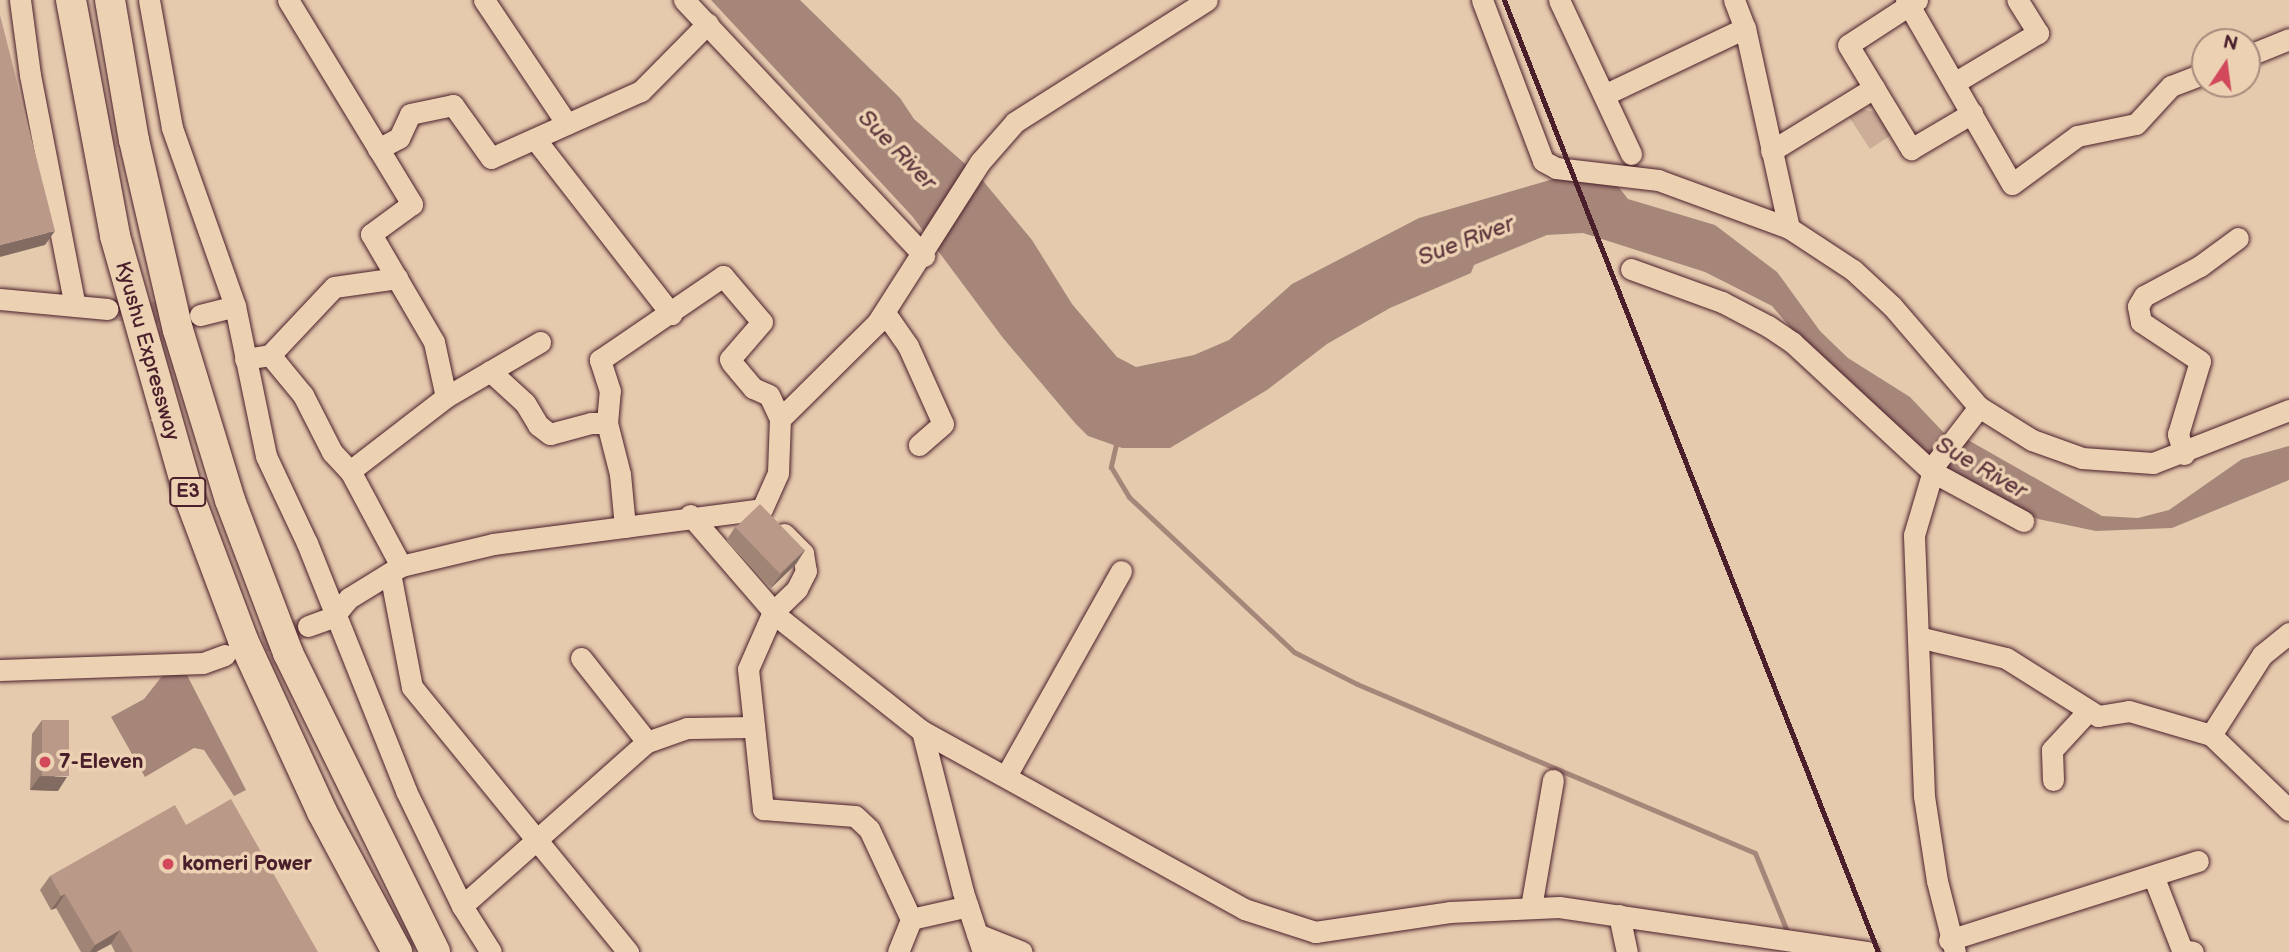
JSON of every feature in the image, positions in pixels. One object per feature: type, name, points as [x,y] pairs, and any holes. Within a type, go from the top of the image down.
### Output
[{"type":"highway","name":"Kyushu Expressway","points":[[71,0],[114,236],[190,496],[243,640],[322,812],[397,952]]},
{"type":"highway","name":"Kyushu Expressway","points":[[110,0],[134,140],[178,330],[230,500],[288,653],[435,952]]},
{"type":"street","points":[[20,0],[30,75],[75,306]]},
{"type":"street","points":[[149,0],[172,128],[235,306],[266,456],[307,543],[333,617],[406,791],[462,906],[491,952]]},
{"type":"street","points":[[288,0],[412,204],[371,234],[434,342],[446,397]]},
{"type":"street","points":[[484,0],[567,124]]},
{"type":"street","points":[[684,0],[927,251]]},
{"type":"street","points":[[780,419],[885,313],[927,251],[980,162],[1015,122],[1207,0]]},
{"type":"street","points":[[1482,0],[1543,161],[1556,168],[1616,171],[1706,195],[1789,228],[1853,270],[1892,306],[1975,411],[2032,440],[2082,458],[2153,463],[2184,454],[2289,410]]},
{"type":"street","points":[[1559,0],[1631,154]]},
{"type":"street","points":[[1954,83],[2038,33],[2017,0]]},
{"type":"street","points":[[1972,113],[1911,149],[1848,45],[1911,1],[2012,184],[2077,136],[2136,124],[2171,86],[2191,78]]},
{"type":"street","points":[[1604,95],[1743,10],[1789,228]]},
{"type":"street","points":[[379,149],[399,138],[410,114],[453,105],[491,158],[641,91],[708,23]]},
{"type":"street","points":[[2261,50],[2289,39]]},
{"type":"street","points":[[1772,151],[1874,88]]},
{"type":"street","points":[[535,139],[671,314]]},
{"type":"street","points":[[2184,454],[2178,433],[2200,361],[2141,322],[2138,306],[2144,296],[2200,267],[2238,237]]},
{"type":"street","points":[[1631,269],[1722,302],[1768,326],[1793,343],[1933,467],[2023,521]]},
{"type":"street","points":[[625,527],[620,474],[607,423],[610,391],[600,360],[723,276],[762,322],[730,359],[753,387],[769,395],[780,419],[778,473],[762,509]]},
{"type":"street","points":[[245,359],[270,355],[334,287],[397,278]]},
{"type":"street","points":[[0,299],[108,309]]},
{"type":"street","points":[[200,315],[235,306]]},
{"type":"street","points":[[885,313],[908,346],[943,424],[919,445]]},
{"type":"street","points":[[350,471],[446,397],[540,342]]},
{"type":"street","points":[[270,355],[303,395],[332,452],[350,471],[395,569],[412,687],[628,952]]},
{"type":"street","points":[[490,371],[525,403],[538,425],[550,434],[590,423],[607,423]]},
{"type":"street","points":[[1975,411],[1933,467],[1914,535],[1924,796],[1952,946],[2053,905],[2154,878],[2199,861]]},
{"type":"street","points":[[308,626],[333,617],[349,598],[395,569],[493,544],[625,527],[690,515],[762,509]]},
{"type":"street","points":[[762,509],[803,553],[806,571],[797,589],[773,612],[748,668],[763,808],[855,816],[869,830],[911,919],[898,952]]},
{"type":"street","points":[[690,515],[773,612],[922,731],[1244,909],[1314,942],[1450,912],[1531,907],[1619,915],[1868,952]]},
{"type":"street","points":[[1006,776],[1121,571]]},
{"type":"street","points":[[2211,735],[2262,655],[2289,633]]},
{"type":"street","points":[[1918,637],[2006,658],[2098,716],[2129,711],[2211,735],[2289,810]]},
{"type":"street","points":[[0,670],[203,663],[225,655]]},
{"type":"street","points":[[581,658],[647,743]]},
{"type":"street","points":[[2053,780],[2052,750],[2089,710]]},
{"type":"street","points":[[462,906],[647,743],[687,728],[754,727]]},
{"type":"street","points":[[922,731],[980,943],[1022,952]]},
{"type":"street","points":[[1531,907],[1553,780]]},
{"type":"street","points":[[2154,878],[2182,950],[2193,952]]},
{"type":"street","points":[[911,919],[968,906]]},
{"type":"street","points":[[1619,915],[1626,952]]},
{"type":"shaded area","points":[[1861,109],[1875,112],[1891,135],[1870,149],[1849,117]]},
{"type":"water","name":"Sue River","points":[[711,0],[800,0],[900,98],[914,119],[979,176],[1032,240],[1072,304],[1117,357],[1136,367],[1194,355],[1229,340],[1292,284],[1419,218],[1564,176],[1613,180],[1628,199],[1715,225],[1777,272],[1820,331],[1848,358],[1910,397],[1946,435],[1961,436],[2102,516],[2138,518],[2169,510],[2242,459],[2289,446],[2289,480],[2172,528],[2096,531],[2038,519],[1985,496],[1928,456],[1800,339],[1772,306],[1705,272],[1583,233],[1547,235],[1474,265],[1471,273],[1390,308],[1327,344],[1267,390],[1170,448],[1122,448],[1088,436],[1075,423],[1003,338],[912,216]]},
{"type":"water","points":[[166,671],[187,675],[246,790],[234,796],[204,750],[194,748],[145,777],[111,717],[144,699]]},
{"type":"building","points":[[0,15],[55,231],[0,245]]},
{"type":"building","points":[[760,504],[804,550],[780,574],[736,528]]},
{"type":"building","points":[[42,720],[69,720],[69,776],[42,776]]},
{"type":"building","name":"komeri Power","points":[[231,799],[318,952],[133,952],[120,930],[95,945],[65,894],[61,896],[50,876],[175,805],[186,825]]},
{"type":"waterway","points":[[1117,440],[1111,467],[1129,497],[1294,652],[1357,684],[1755,853],[1789,936]]},
{"type":"tunnel","points":[[108,309],[186,314]]},
{"type":"tunnel","points":[[234,652],[308,626]]},
{"type":"railway","points":[[1504,0],[1878,952]]},
{"type":"place","name":"7-Eleven","points":[[45,762]]},
{"type":"place","name":"komeri Power","points":[[168,864]]}]
